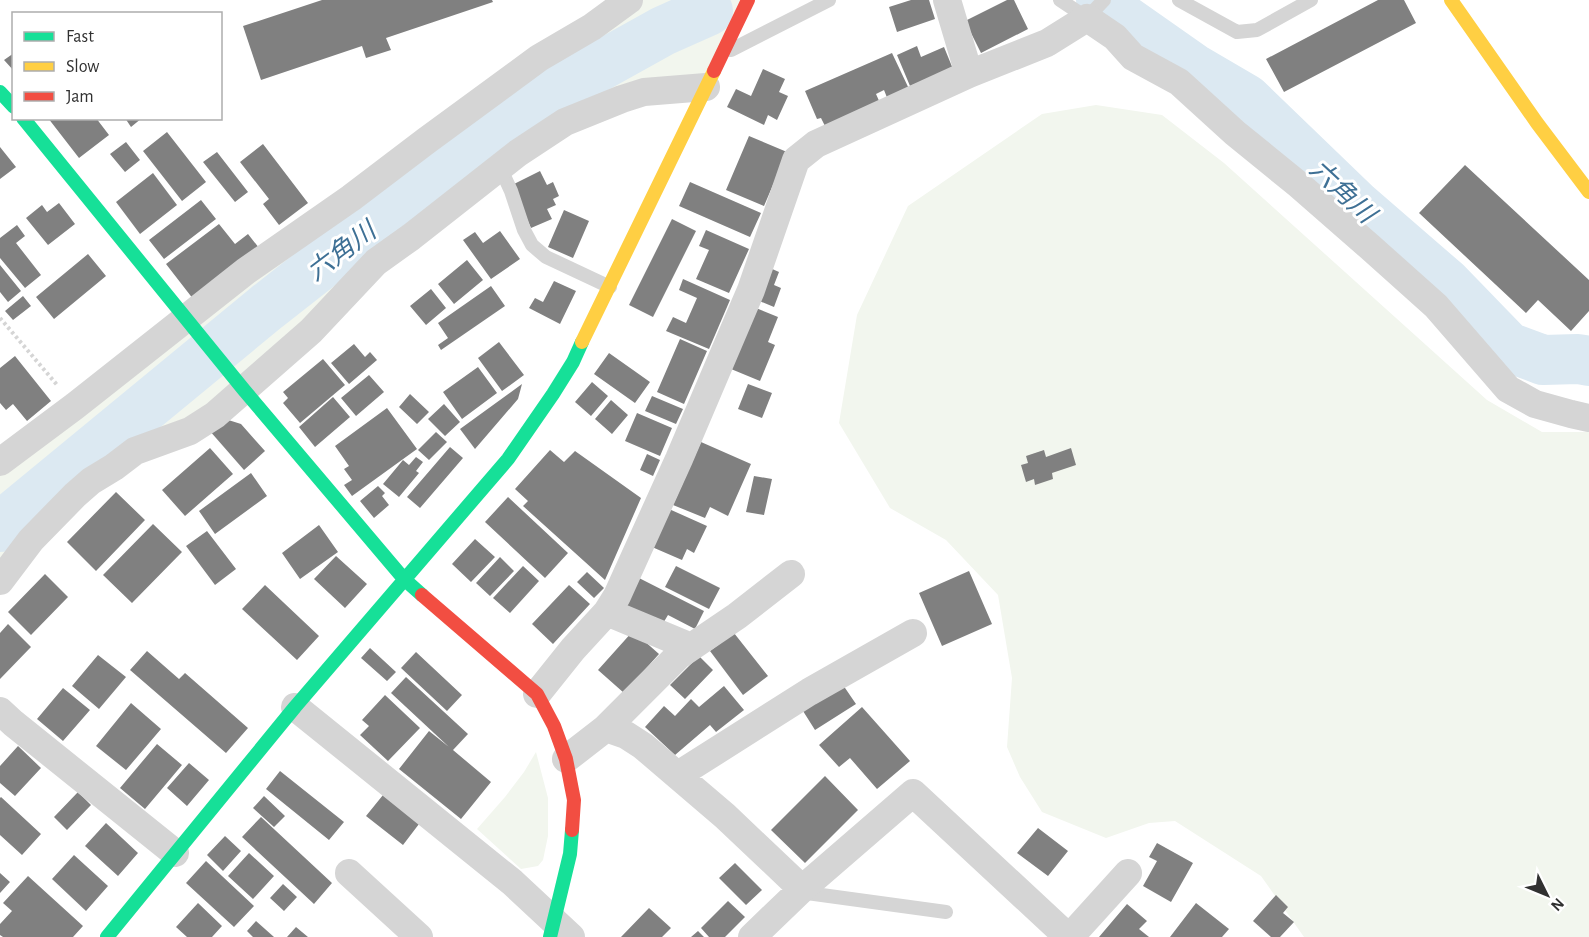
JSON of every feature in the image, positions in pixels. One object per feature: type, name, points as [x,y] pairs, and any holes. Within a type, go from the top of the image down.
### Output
[{"type":"street","points":[[0,462],[246,271],[351,198],[529,65],[592,27],[629,0]]},
{"type":"street","points":[[107,937],[295,706],[508,459],[553,394],[573,362],[748,0]]},
{"type":"street","points":[[947,0],[969,74]]},
{"type":"street","points":[[1451,0],[1537,123],[1589,192]]},
{"type":"street","points":[[537,694],[607,612],[617,597],[751,290],[796,160],[816,144],[969,74],[1047,43],[1096,8],[1115,37],[1133,57],[1179,82],[1436,306],[1508,389],[1535,404],[1589,418]]},
{"type":"street","points":[[0,581],[31,540],[91,481],[135,451],[190,431],[215,415],[311,331],[376,262],[518,153],[565,122],[622,99],[644,92],[706,87]]},
{"type":"street","points":[[0,92],[12,105]]},
{"type":"street","points":[[25,120],[244,390],[404,579],[537,694],[554,726],[566,759],[574,800],[570,854],[558,932]]},
{"type":"street","points":[[566,759],[606,728],[678,656],[737,616],[791,574]]},
{"type":"street","points":[[607,612],[691,647]]},
{"type":"street","points":[[678,775],[809,692],[913,633]]},
{"type":"street","points":[[295,706],[512,882],[558,932]]},
{"type":"street","points":[[4,724],[175,853]]},
{"type":"street","points":[[606,728],[626,735],[643,746],[733,823],[802,889]]},
{"type":"street","points":[[752,937],[802,889],[913,793],[1069,937],[1128,873]]},
{"type":"street","points":[[349,873],[419,937]]},
{"type":"lane","points":[[722,55],[829,0]]},
{"type":"lane","points":[[1060,0],[1096,8]]},
{"type":"lane","points":[[1179,0],[1237,32],[1257,30],[1311,0]]},
{"type":"lane","points":[[500,167],[532,245],[546,257],[610,287]]},
{"type":"lane","points":[[802,889],[807,893],[946,912]]},
{"type":"path","points":[[0,318],[75,406]]},
{"type":"shaded area","points":[[629,0],[748,0],[706,87],[565,122],[244,390],[135,451],[0,581],[0,462]]},
{"type":"shaded area","points":[[1096,105],[1162,115],[1224,163],[1487,400],[1542,432],[1589,432],[1589,937],[1304,937],[1261,876],[1175,821],[1149,823],[1106,838],[1042,812],[1020,777],[1007,747],[1012,678],[998,595],[946,540],[890,508],[839,423],[857,315],[908,206],[1042,114]]},
{"type":"shaded area","points":[[536,752],[548,798],[548,836],[543,860],[538,866],[521,869],[477,829],[505,797]]},
{"type":"building","points":[[322,0],[492,0],[493,2],[386,38],[391,50],[366,58],[362,46],[261,80],[243,26]]},
{"type":"building","points":[[911,0],[929,0],[935,19],[897,32],[889,7]]},
{"type":"building","points":[[1007,0],[1014,0],[1028,29],[981,53],[965,21]]},
{"type":"building","points":[[1378,0],[1404,0],[1416,23],[1284,92],[1266,59]]},
{"type":"building","points":[[917,46],[921,57],[944,47],[953,69],[910,86],[897,55]]},
{"type":"building","points":[[892,53],[910,91],[888,100],[884,90],[876,94],[880,103],[826,128],[821,118],[817,119],[805,91]]},
{"type":"building","points":[[12,54],[12,69],[4,60]]},
{"type":"building","points":[[763,69],[785,79],[779,92],[788,96],[777,120],[768,115],[764,125],[727,107],[736,89],[751,96]]},
{"type":"building","points":[[50,120],[98,120],[109,135],[79,158]]},
{"type":"building","points":[[126,120],[140,120],[131,127]]},
{"type":"building","points":[[167,132],[206,182],[182,201],[143,151]]},
{"type":"building","points":[[749,136],[787,152],[764,206],[726,190]]},
{"type":"building","points":[[126,142],[140,160],[125,172],[110,154]]},
{"type":"building","points":[[263,144],[308,203],[279,225],[263,204],[269,199],[240,162]]},
{"type":"building","points":[[0,147],[16,167],[0,179]]},
{"type":"building","points":[[217,152],[248,192],[235,202],[203,162]]},
{"type":"building","points":[[1465,165],[1589,280],[1589,311],[1571,331],[1538,300],[1526,313],[1419,213]]},
{"type":"building","points":[[540,171],[547,185],[553,182],[559,196],[553,199],[556,205],[547,209],[552,219],[531,228],[512,185]]},
{"type":"building","points":[[153,173],[177,205],[140,234],[116,202]]},
{"type":"building","points":[[690,182],[761,213],[750,237],[679,206]]},
{"type":"building","points":[[201,200],[216,219],[164,259],[149,240]]},
{"type":"building","points":[[59,203],[75,224],[48,245],[26,218],[42,205],[47,212]]},
{"type":"building","points":[[564,210],[589,221],[573,258],[548,247]]},
{"type":"building","points":[[672,219],[696,231],[653,317],[629,305]]},
{"type":"building","points":[[219,224],[235,244],[248,234],[263,253],[197,304],[166,264]]},
{"type":"building","points":[[17,225],[25,236],[16,243],[41,275],[25,288],[0,258],[0,238]]},
{"type":"building","points":[[706,230],[749,249],[729,293],[696,279],[709,250],[699,246]]},
{"type":"building","points":[[500,231],[520,259],[491,279],[463,240],[475,232],[483,243]]},
{"type":"building","points":[[88,254],[106,276],[54,319],[36,297]]},
{"type":"building","points":[[467,260],[483,280],[454,304],[438,284]]},
{"type":"building","points":[[0,265],[21,291],[8,302],[0,292]]},
{"type":"building","points":[[770,268],[779,272],[774,285],[781,288],[774,307],[757,300]]},
{"type":"building","points":[[683,279],[730,300],[709,349],[666,331],[673,317],[686,323],[697,298],[679,290]]},
{"type":"building","points":[[554,281],[576,291],[560,324],[529,308],[535,298],[543,302]]},
{"type":"building","points":[[491,286],[505,306],[441,350],[438,345],[448,338],[438,323]]},
{"type":"building","points":[[431,289],[446,308],[426,325],[410,306]]},
{"type":"building","points":[[23,296],[31,306],[13,320],[5,311]]},
{"type":"building","points":[[756,308],[778,317],[768,342],[775,345],[760,381],[731,369]]},
{"type":"building","points":[[680,339],[707,351],[684,404],[657,392]]},
{"type":"building","points":[[499,342],[524,375],[502,391],[478,358]]},
{"type":"building","points":[[354,344],[365,357],[370,352],[377,360],[349,384],[331,363]]},
{"type":"building","points":[[609,353],[650,382],[635,403],[594,374]]},
{"type":"building","points":[[15,356],[51,401],[27,421],[13,404],[6,410],[0,403],[0,368]]},
{"type":"building","points":[[323,359],[345,385],[300,423],[283,403],[288,398],[283,392]]},
{"type":"building","points":[[478,367],[497,393],[462,419],[443,392]]},
{"type":"building","points":[[369,375],[384,392],[356,416],[341,398]]},
{"type":"building","points":[[592,382],[608,396],[591,416],[575,402]]},
{"type":"building","points":[[522,384],[518,399],[475,449],[460,429]]},
{"type":"building","points":[[748,384],[772,393],[762,418],[738,409]]},
{"type":"building","points":[[410,394],[429,412],[417,424],[399,407]]},
{"type":"building","points":[[652,396],[683,409],[676,424],[645,411]]},
{"type":"building","points":[[333,397],[350,417],[315,447],[299,427]]},
{"type":"building","points":[[611,400],[628,415],[612,434],[595,419]]},
{"type":"building","points":[[444,404],[460,422],[445,436],[428,419]]},
{"type":"building","points":[[387,408],[417,449],[352,496],[344,485],[352,480],[344,469],[349,466],[335,446]]},
{"type":"building","points":[[637,413],[672,428],[660,456],[625,441]]},
{"type":"building","points":[[222,418],[241,424],[265,451],[244,470],[209,430]]},
{"type":"building","points":[[436,432],[447,442],[429,460],[418,450]]},
{"type":"building","points":[[701,442],[751,464],[728,516],[710,507],[705,518],[673,505]]},
{"type":"building","points":[[450,447],[463,458],[420,508],[407,497]]},
{"type":"building","points":[[210,448],[233,474],[185,516],[162,490]]},
{"type":"building","points":[[1071,448],[1076,465],[1052,473],[1053,479],[1035,485],[1034,479],[1026,482],[1021,465],[1028,463],[1026,456],[1044,450],[1046,457]]},
{"type":"building","points":[[550,450],[564,462],[575,451],[641,498],[605,580],[523,506],[528,501],[515,489]]},
{"type":"building","points":[[647,454],[660,460],[653,476],[640,470]]},
{"type":"building","points":[[416,457],[423,462],[416,471],[419,473],[399,497],[383,484],[403,460],[409,465]]},
{"type":"building","points":[[251,473],[267,496],[215,534],[199,511]]},
{"type":"building","points":[[754,476],[772,479],[764,515],[746,512]]},
{"type":"building","points":[[378,486],[385,493],[382,496],[389,505],[374,518],[360,501]]},
{"type":"building","points":[[116,492],[145,520],[96,571],[67,542]]},
{"type":"building","points":[[508,497],[568,553],[545,578],[485,522]]},
{"type":"building","points":[[669,509],[707,526],[694,553],[687,549],[682,560],[652,547]]},
{"type":"building","points":[[153,524],[182,552],[132,603],[103,575]]},
{"type":"building","points":[[319,525],[338,552],[300,579],[282,553]]},
{"type":"building","points":[[207,531],[236,569],[215,585],[186,546]]},
{"type":"building","points":[[475,539],[495,557],[471,582],[452,564]]},
{"type":"building","points":[[336,556],[367,584],[345,608],[314,579]]},
{"type":"building","points":[[500,557],[514,571],[490,596],[476,583]]},
{"type":"building","points":[[523,566],[539,581],[510,613],[493,598]]},
{"type":"building","points":[[676,566],[720,588],[709,609],[665,587]]},
{"type":"building","points":[[969,571],[992,624],[942,646],[919,593]]},
{"type":"building","points":[[587,572],[604,588],[594,598],[577,582]]},
{"type":"building","points":[[45,574],[68,597],[31,635],[8,612]]},
{"type":"building","points":[[639,578],[704,611],[695,629],[668,615],[662,625],[625,606]]},
{"type":"building","points":[[265,585],[319,636],[297,660],[242,609]]},
{"type":"building","points":[[569,585],[590,604],[553,644],[532,624]]},
{"type":"building","points":[[8,624],[31,647],[0,679],[0,633]]},
{"type":"building","points":[[633,631],[659,654],[624,693],[598,670]]},
{"type":"building","points":[[734,633],[768,676],[743,695],[710,651]]},
{"type":"building","points":[[370,648],[396,672],[387,681],[361,658]]},
{"type":"building","points":[[147,651],[179,679],[185,673],[248,728],[226,753],[130,670]]},
{"type":"building","points":[[416,652],[462,695],[447,711],[401,668]]},
{"type":"building","points":[[98,655],[126,677],[99,709],[72,686]]},
{"type":"building","points":[[699,656],[713,670],[685,699],[670,685]]},
{"type":"building","points":[[406,677],[468,734],[453,750],[491,782],[461,819],[399,769],[429,731],[449,747],[391,693]]},
{"type":"building","points":[[843,685],[856,704],[815,730],[803,711]]},
{"type":"building","points":[[724,686],[744,710],[716,732],[710,725],[675,755],[645,727],[664,706],[675,716],[691,699],[699,707]]},
{"type":"building","points":[[63,688],[90,710],[63,741],[37,719]]},
{"type":"building","points":[[385,695],[420,728],[388,761],[360,735],[369,726],[362,720]]},
{"type":"building","points":[[131,703],[161,729],[126,770],[96,746]]},
{"type":"building","points":[[862,707],[910,761],[877,789],[850,758],[839,767],[819,745]]},
{"type":"building","points":[[157,744],[182,765],[145,809],[120,788]]},
{"type":"building","points":[[18,746],[41,768],[15,796],[0,783],[0,766]]},
{"type":"building","points":[[189,763],[209,780],[187,806],[167,788]]},
{"type":"building","points":[[280,771],[344,822],[329,840],[266,789]]},
{"type":"building","points":[[825,776],[858,810],[805,863],[771,830]]},
{"type":"building","points":[[78,792],[91,805],[67,830],[54,817]]},
{"type":"building","points":[[383,795],[419,824],[403,845],[366,816]]},
{"type":"building","points":[[264,796],[285,816],[274,827],[253,808]]},
{"type":"building","points":[[1,797],[41,834],[22,855],[0,835]]},
{"type":"building","points":[[261,817],[332,883],[314,904],[242,837]]},
{"type":"building","points":[[106,823],[138,853],[118,876],[85,846]]},
{"type":"building","points":[[1038,828],[1068,851],[1048,876],[1017,853]]},
{"type":"building","points":[[225,836],[241,851],[223,871],[207,855]]},
{"type":"building","points":[[1157,843],[1193,863],[1171,902],[1143,886],[1157,861],[1149,857]]},
{"type":"building","points":[[249,853],[274,876],[253,899],[228,876]]},
{"type":"building","points":[[74,855],[108,886],[86,911],[52,879]]},
{"type":"building","points":[[206,861],[254,906],[234,927],[186,883]]},
{"type":"building","points":[[735,863],[762,890],[746,905],[719,878]]},
{"type":"building","points":[[0,873],[10,882],[0,893]]},
{"type":"building","points":[[28,876],[83,926],[73,937],[3,937],[0,935],[0,924],[12,911],[3,903]]},
{"type":"building","points":[[283,884],[297,897],[284,911],[270,898]]},
{"type":"building","points":[[1276,895],[1288,907],[1283,913],[1294,922],[1280,937],[1271,937],[1253,921]]},
{"type":"building","points":[[728,901],[745,917],[725,937],[709,937],[701,928]]},
{"type":"building","points":[[198,903],[222,926],[212,937],[187,937],[176,927]]},
{"type":"building","points":[[1196,903],[1229,929],[1222,937],[1170,937]]},
{"type":"building","points":[[1127,904],[1147,921],[1139,929],[1149,937],[1099,937]]},
{"type":"building","points":[[649,908],[671,928],[662,937],[621,937]]},
{"type":"building","points":[[256,921],[274,937],[253,937],[247,931]]},
{"type":"building","points":[[296,927],[308,937],[287,937]]},
{"type":"building","points":[[698,931],[704,937],[691,937]]},
{"type":"waterway","name":"六角川","points":[[1101,0],[1109,9],[1193,68],[1246,99],[1357,206],[1446,283],[1508,347],[1543,360],[1589,361]]},
{"type":"waterway","name":"六角川","points":[[0,527],[267,307],[397,205],[518,116],[582,76],[663,31],[708,11]]},
{"type":"traffic: fast","points":[[0,92],[12,105]]},
{"type":"traffic: fast","points":[[25,120],[244,390],[404,579],[422,595]]},
{"type":"traffic: fast","points":[[107,937],[295,707],[508,459],[553,394],[573,362],[582,342]]},
{"type":"traffic: fast","points":[[550,937],[570,854],[572,830]]},
{"type":"traffic: slow","points":[[1451,0],[1537,123],[1589,192]]},
{"type":"traffic: slow","points":[[582,342],[714,71]]},
{"type":"traffic: jam","points":[[714,71],[748,0]]},
{"type":"traffic: jam","points":[[422,595],[537,694],[554,726],[566,759],[574,800],[572,830]]}]
